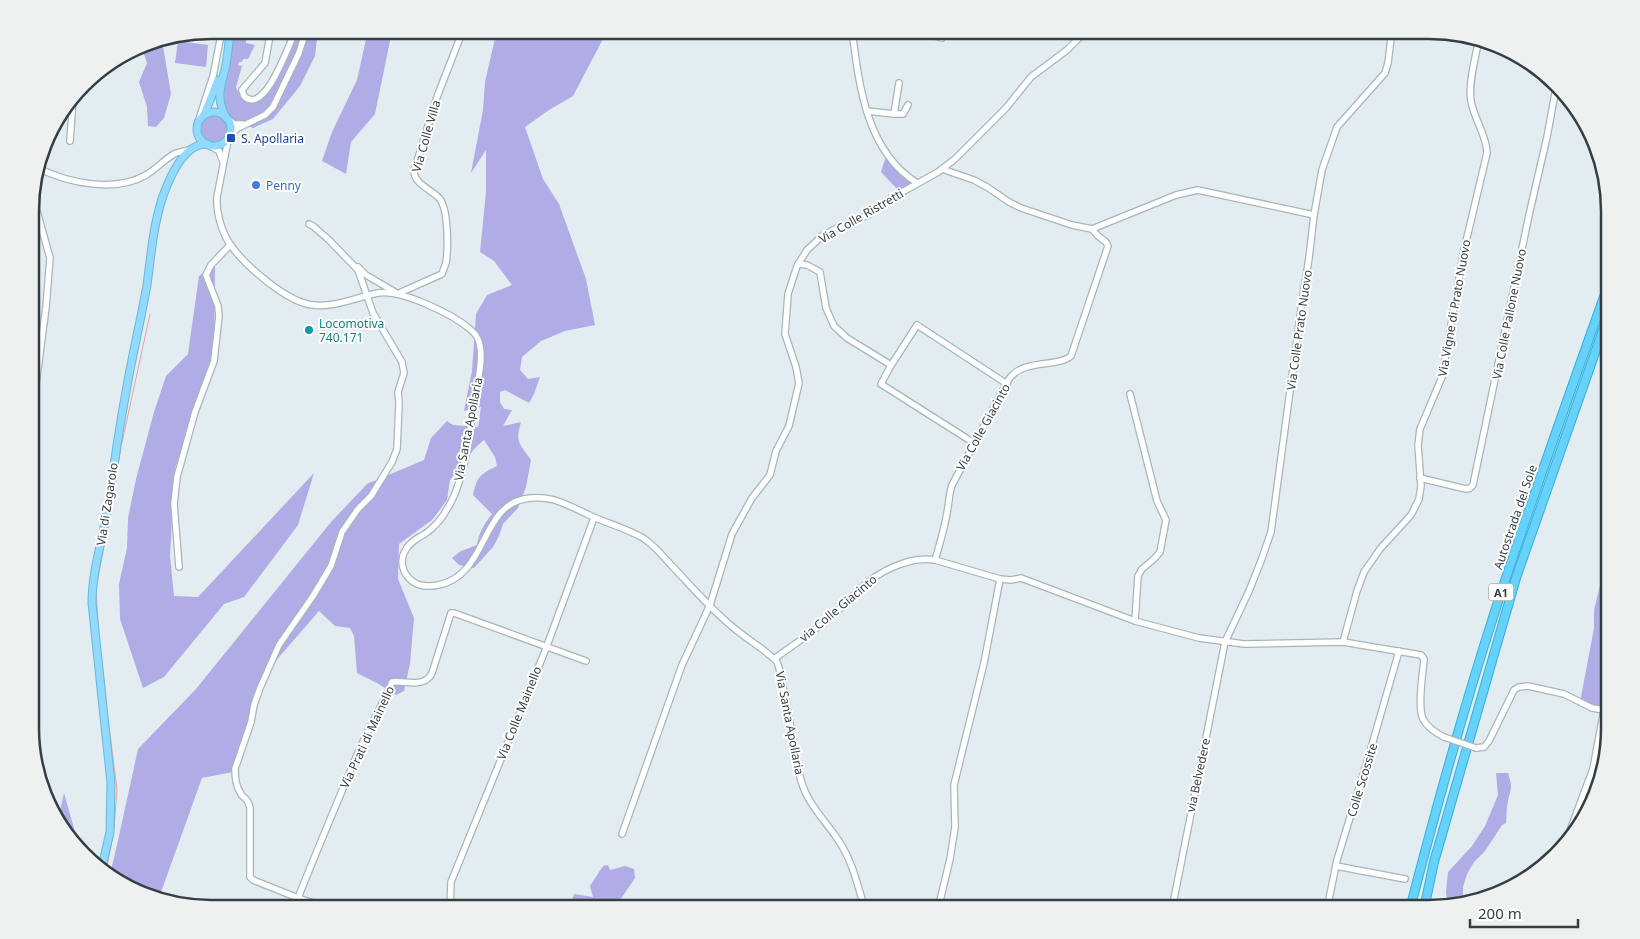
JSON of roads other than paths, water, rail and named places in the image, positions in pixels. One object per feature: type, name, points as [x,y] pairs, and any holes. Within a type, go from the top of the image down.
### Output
[{"type":"highway","name":"Autostrada del Sole","points":[[1412,900],[1465,707],[1493,617],[1540,476],[1601,305]]},
{"type":"highway","name":"Autostrada del Sole","points":[[1426,900],[1434,862],[1516,578],[1601,336]]},
{"type":"main road","points":[[189,150],[198,145],[218,145],[224,142],[229,135],[230,128],[221,106],[219,92],[229,39]]},
{"type":"main road","points":[[207,144],[198,136],[198,126],[227,57]]},
{"type":"main road","points":[[204,115],[213,112],[226,118]]},
{"type":"main road","name":"Via di Zagarolo","points":[[103,862],[110,832],[111,783],[92,602],[92,586],[105,527],[117,441],[147,285],[154,232],[162,199],[171,178],[189,150],[198,126]]},
{"type":"street","points":[[198,126],[214,76],[220,39]]},
{"type":"street","points":[[269,39],[263,67],[243,88],[243,95],[247,99],[255,100],[264,93],[277,72],[292,39]]},
{"type":"street","points":[[229,135],[249,122],[267,114],[276,103],[304,39]]},
{"type":"street","name":"Via Colle Villa","points":[[397,294],[442,274],[446,263],[447,228],[445,208],[441,199],[416,179],[414,174],[437,97],[460,39]]},
{"type":"street","points":[[853,39],[858,76],[867,111],[886,152],[894,164],[917,183]]},
{"type":"street","name":"Via Colle Ristretti","points":[[622,834],[682,665],[710,605],[732,534],[752,498],[770,475],[776,450],[789,426],[799,383],[785,334],[788,294],[798,264],[808,250],[822,236],[868,215],[888,200],[917,183],[925,181],[955,159],[1006,108],[1031,77],[1079,39]]},
{"type":"street","name":"Via Colle Prato Nuovo","points":[[1225,642],[1249,591],[1271,532],[1314,215],[1322,170],[1335,130],[1385,72],[1391,39]]},
{"type":"street","name":"Via Vigne di Prato Nuovo","points":[[1343,642],[1364,572],[1380,549],[1411,515],[1419,499],[1418,456],[1420,429],[1442,377],[1464,250],[1487,153],[1486,143],[1474,114],[1470,94],[1478,46]]},
{"type":"street","points":[[894,114],[899,83]]},
{"type":"street","name":"Via Colle Pallone Nuovo","points":[[1420,478],[1466,489],[1473,485],[1555,94]]},
{"type":"street","points":[[867,111],[903,114],[908,105]]},
{"type":"street","points":[[70,141],[72,110]]},
{"type":"street","points":[[226,118],[236,125],[249,122]]},
{"type":"street","name":"Via Santa Apollaria","points":[[229,135],[216,206],[230,245],[253,270],[275,287],[306,304],[325,305],[384,292],[397,294],[427,305],[458,321],[474,332],[480,347],[480,369],[471,426],[456,491],[441,518],[432,528],[410,544],[404,552],[402,564],[410,579],[419,584],[433,586],[452,581],[469,567],[498,516],[508,506],[517,501],[535,498],[556,500],[594,518],[629,531],[648,542],[731,626],[774,659],[778,665],[799,774],[807,797],[844,850],[862,900]]},
{"type":"street","points":[[207,144],[220,153],[223,165]]},
{"type":"street","points":[[44,170],[70,180],[93,184],[116,184],[145,176],[175,153],[189,150]]},
{"type":"street","points":[[942,169],[974,180],[1021,208],[1072,225],[1092,229],[1176,195],[1198,190],[1314,215]]},
{"type":"street","points":[[39,218],[50,258],[39,361]]},
{"type":"street","points":[[309,224],[366,275],[389,287],[397,294]]},
{"type":"street","name":"Via Colle Giacinto","points":[[935,560],[942,536],[952,485],[1011,376],[1043,363],[1064,360],[1071,356],[1073,352],[1108,246],[1092,229]]},
{"type":"street","points":[[180,567],[174,504],[177,477],[182,453],[214,361],[218,306],[206,275],[211,265],[230,245]]},
{"type":"street","points":[[304,900],[253,880],[250,877],[250,808],[247,799],[240,793],[235,777],[235,769],[260,688],[279,645],[325,576],[333,561],[342,532],[379,484],[397,449],[398,392],[404,367],[377,322],[358,270],[348,258]]},
{"type":"street","points":[[798,264],[807,265],[820,272],[826,308],[836,329],[847,338],[892,365]]},
{"type":"street","points":[[974,443],[881,384],[917,325],[1007,384]]},
{"type":"street","points":[[1130,394],[1157,501],[1166,520],[1160,552],[1156,558],[1142,569],[1138,576],[1135,621]]},
{"type":"street","name":"Via Colle Mainello","points":[[450,900],[451,880],[547,646],[594,518]]},
{"type":"street","name":"via Colle Giacinto","points":[[774,659],[830,618],[861,587],[881,572],[919,559],[935,560]]},
{"type":"street","points":[[935,560],[1000,579],[1021,578],[1135,621],[1199,638],[1254,644],[1343,642],[1420,654],[1424,657],[1421,686],[1422,716],[1430,728],[1444,737],[1476,748],[1484,747],[1490,741],[1514,690],[1519,687],[1528,686],[1564,694],[1585,706],[1601,709]]},
{"type":"street","points":[[940,900],[955,828],[954,785],[982,671],[1000,579]]},
{"type":"street","name":"Via Prati di Mainello","points":[[298,898],[356,756],[386,698],[392,682],[420,683],[428,679],[434,667],[451,613],[547,646]]},
{"type":"street","name":"via Belvedere","points":[[1174,900],[1225,642]]},
{"type":"street","points":[[547,646],[586,661]]},
{"type":"street","name":"Colle Scossite","points":[[1329,900],[1336,866],[1399,652]]},
{"type":"street","points":[[1574,821],[1593,769],[1601,735]]},
{"type":"street","points":[[1336,866],[1405,879]]},
{"type":"waterway","points":[[113,494],[121,447],[150,314]]},
{"type":"waterway","points":[[97,583],[107,530]]},
{"type":"waterway","points":[[96,589],[106,698]]},
{"type":"waterway","points":[[106,703],[117,789],[114,829]]},
{"type":"waterway","points":[[107,866],[113,836]]},
{"type":"place","name":"S. Apollaria","points":[[231,138]]},
{"type":"place","name":"Penny","points":[[256,185]]},
{"type":"place","name":"Locomotiva 740.171","points":[[309,330]]}]
